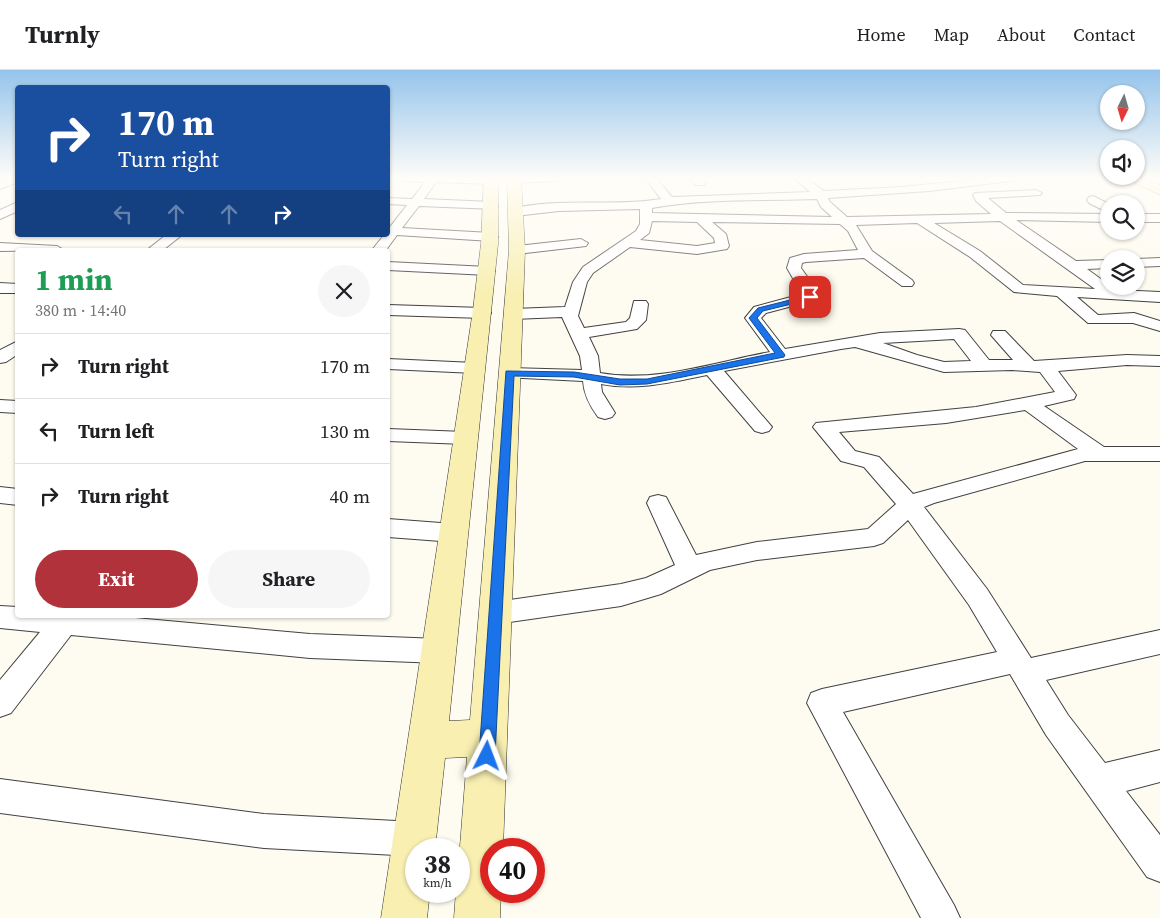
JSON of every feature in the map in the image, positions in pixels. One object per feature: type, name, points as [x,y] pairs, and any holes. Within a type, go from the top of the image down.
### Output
[{"type":"street","points":[[390,231],[402,218]]},
{"type":"street","points":[[415,838],[440,651],[465,438],[483,313],[490,237],[496,218]]},
{"type":"street","points":[[477,918],[514,314],[517,250],[510,218]]},
{"type":"street","points":[[605,414],[593,392],[589,356],[570,316],[580,282],[588,270],[642,233],[646,224],[646,218]]},
{"type":"street","points":[[683,218],[843,220],[979,218]]},
{"type":"street","points":[[629,243],[697,250],[722,246],[721,236],[700,218]]},
{"type":"street","points":[[840,218],[858,236],[867,254],[906,283]]},
{"type":"street","points":[[1004,218],[1100,285]]},
{"type":"street","points":[[1064,218],[1100,218]]},
{"type":"street","points":[[1145,218],[1160,218]]},
{"type":"street","points":[[919,219],[975,254],[1019,289],[1100,293]]},
{"type":"street","points":[[390,231],[490,237]]},
{"type":"street","points":[[157,248],[172,237]]},
{"type":"street","points":[[379,248],[386,237]]},
{"type":"street","points":[[517,250],[581,243]]},
{"type":"street","points":[[0,247],[19,248]]},
{"type":"street","points":[[781,355],[753,318],[760,310],[810,297],[810,292],[794,268],[795,262],[804,258],[867,254]]},
{"type":"street","points":[[1145,263],[1160,262]]},
{"type":"street","points":[[1073,265],[1100,264]]},
{"type":"street","points":[[390,266],[488,271]]},
{"type":"street","points":[[0,288],[15,289]]},
{"type":"street","points":[[1061,291],[1094,320],[1134,318],[1160,326]]},
{"type":"street","points":[[1125,295],[1160,297]]},
{"type":"street","points":[[1138,296],[1160,320]]},
{"type":"street","points":[[577,334],[631,326],[638,320],[640,304]]},
{"type":"street","points":[[390,310],[483,313]]},
{"type":"street","points":[[514,314],[571,312]]},
{"type":"street","points":[[509,373],[574,374],[620,382],[647,382],[876,337],[913,334],[959,334],[986,367]]},
{"type":"street","points":[[999,335],[1037,366],[1067,396],[1009,410],[823,428],[848,456],[871,462],[910,505],[978,597],[1058,725],[1160,864]]},
{"type":"street","points":[[0,339],[15,340]]},
{"type":"street","points":[[850,342],[882,348],[911,360],[944,367],[1037,366],[1127,360],[1160,361]]},
{"type":"street","points":[[0,358],[15,348]]},
{"type":"street","points":[[390,364],[475,368]]},
{"type":"street","points":[[712,369],[762,427]]},
{"type":"street","points":[[1030,405],[1101,455]]},
{"type":"street","points":[[0,406],[15,408]]},
{"type":"street","points":[[390,434],[465,438]]},
{"type":"street","points":[[495,613],[622,595],[652,586],[705,562],[757,551],[874,537],[910,505],[926,497],[1085,454],[1160,454]]},
{"type":"street","points":[[1134,455],[1160,472]]},
{"type":"street","points":[[0,495],[15,497]]},
{"type":"street","points":[[658,503],[690,569]]},
{"type":"street","points":[[390,528],[454,533]]},
{"type":"street","points":[[0,618],[67,620],[310,646],[440,651]]},
{"type":"street","points":[[0,703],[67,620]]},
{"type":"street","points":[[941,918],[822,703],[1160,642]]},
{"type":"street","points":[[428,740],[488,738]]},
{"type":"street","points":[[1098,780],[1160,766]]},
{"type":"street","points":[[0,796],[264,831],[405,838]]},
{"type":"street","points":[[404,918],[406,903]]},
{"type":"route","points":[[487,756],[509,373],[574,374],[620,382],[647,382],[781,355],[753,318],[760,310],[810,297]]}]
